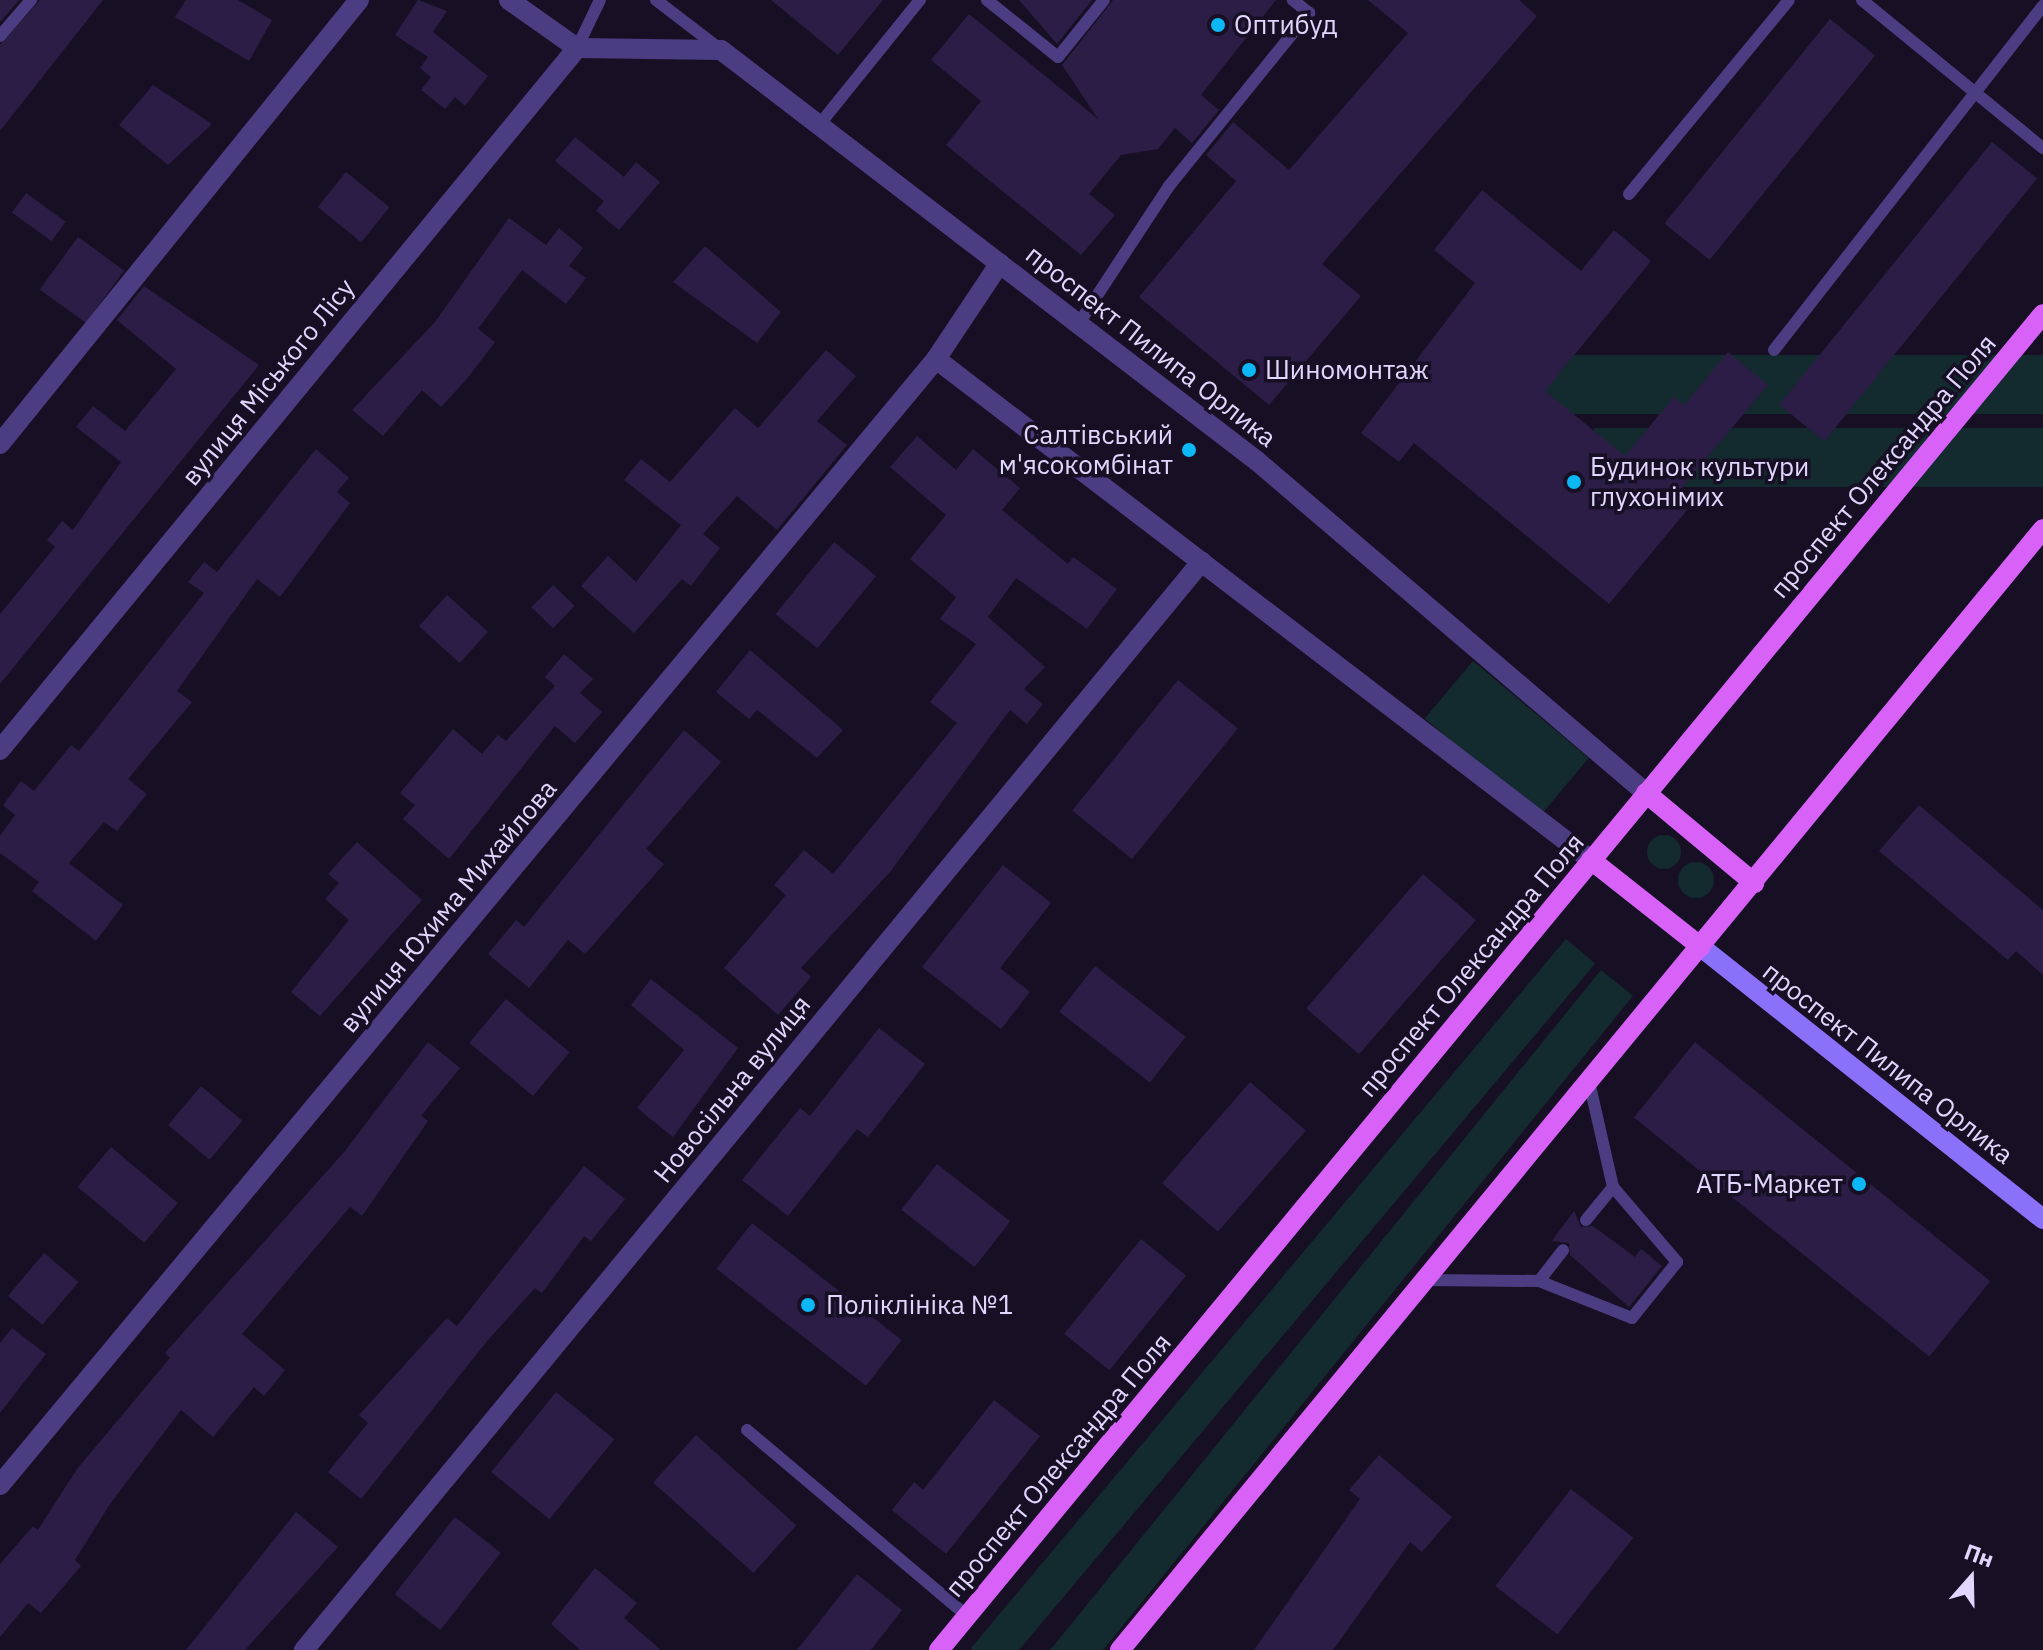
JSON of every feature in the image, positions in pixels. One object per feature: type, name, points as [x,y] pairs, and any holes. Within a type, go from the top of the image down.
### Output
[{"type":"main road","name":"проспект Олександра Поля","points":[[939,1650],[2043,314]]},
{"type":"main road","points":[[1120,1650],[2043,529]]},
{"type":"main road","points":[[1646,793],[1754,883]]},
{"type":"main road","points":[[1591,860],[1701,947]]},
{"type":"main road","name":"проспект Пилипа Орлика","points":[[1701,947],[2043,1219]]},
{"type":"street","points":[[0,444],[359,0]]},
{"type":"street","points":[[509,0],[577,48],[721,50]]},
{"type":"street","name":"вулиця Міського Лісу","points":[[0,750],[577,48]]},
{"type":"street","name":"проспект Пилипа Орлика","points":[[721,50],[1257,461],[1646,793]]},
{"type":"street","name":"вулиця Юхима Михайлова","points":[[0,1485],[936,359],[1000,263]]},
{"type":"street","points":[[936,359],[1591,860]]},
{"type":"street","name":"Новосільна вулиця","points":[[304,1650],[1202,561]]},
{"type":"lane","points":[[0,36],[31,0]]},
{"type":"lane","points":[[577,48],[600,0]]},
{"type":"lane","points":[[656,0],[721,50]]},
{"type":"lane","points":[[819,125],[920,0]]},
{"type":"lane","points":[[987,0],[1058,57],[1104,0]]},
{"type":"lane","points":[[1079,323],[1169,186],[1309,13],[1293,0]]},
{"type":"lane","points":[[1629,194],[1789,0]]},
{"type":"lane","points":[[1862,0],[2043,148]]},
{"type":"lane","points":[[1774,350],[1972,90],[2043,6]]},
{"type":"lane","points":[[1424,1280],[1539,1281],[1632,1318],[1677,1262],[1613,1187],[1589,1081]]},
{"type":"lane","points":[[1586,1220],[1613,1187]]},
{"type":"lane","points":[[1539,1281],[1563,1250]]},
{"type":"lane","points":[[747,1430],[967,1616]]},
{"type":"green space","points":[[1540,355],[2043,355],[2043,414],[1540,414]]},
{"type":"green space","points":[[1594,428],[2043,428],[2043,487],[1594,487]]},
{"type":"green space","points":[[1473,661],[1589,758],[1540,816],[1425,718]]},
{"type":"green space","points":[[1664,835],[1676,840],[1681,852],[1676,864],[1664,869],[1652,864],[1647,852],[1652,840]]},
{"type":"green space","points":[[1696,862],[1709,867],[1714,880],[1709,893],[1696,898],[1683,893],[1678,880],[1683,867]]},
{"type":"green space","points":[[1566,939],[1595,963],[1019,1650],[971,1648]]},
{"type":"green space","points":[[1601,970],[1633,996],[1103,1650],[1050,1650]]},
{"type":"building","points":[[0,0],[19,0],[0,22]]},
{"type":"building","points":[[40,0],[103,0],[0,131],[0,45]]},
{"type":"building","points":[[186,0],[238,0],[272,20],[249,61],[175,17]]},
{"type":"building","points":[[418,0],[447,11],[433,32],[488,76],[465,106],[455,97],[445,109],[421,90],[431,77],[420,68],[428,57],[395,35]]},
{"type":"building","points":[[771,0],[883,0],[838,55]]},
{"type":"building","points":[[1019,0],[1092,0],[1057,44]]},
{"type":"building","points":[[1113,0],[1276,0],[1201,95],[1219,110],[1192,143],[1175,128],[1158,149],[1121,155],[1089,194],[1115,215],[1081,255],[946,145],[981,101],[931,60],[969,14],[1098,119],[1062,65]]},
{"type":"building","points":[[1368,0],[1519,0],[1537,16],[1322,264],[1361,296],[1269,405],[1139,297],[1236,181],[1206,155],[1233,122],[1289,170],[1408,33]]},
{"type":"building","points":[[1830,19],[1875,56],[1710,260],[1664,223]]},
{"type":"building","points":[[153,85],[212,124],[168,165],[119,125]]},
{"type":"building","points":[[575,137],[624,177],[636,162],[660,182],[619,230],[596,211],[604,201],[555,161]]},
{"type":"building","points":[[1992,142],[2037,179],[1824,441],[1779,405]]},
{"type":"building","points":[[346,172],[390,207],[361,242],[318,207]]},
{"type":"building","points":[[1482,190],[1581,271],[1614,230],[1651,261],[1545,391],[1625,456],[1674,397],[1684,405],[1728,352],[1768,385],[1674,497],[1688,509],[1609,604],[1414,443],[1399,462],[1361,433],[1475,283],[1434,250]]},
{"type":"building","points":[[26,193],[66,222],[52,241],[12,212]]},
{"type":"building","points":[[509,218],[546,245],[559,228],[583,248],[569,266],[586,278],[566,304],[522,270],[478,329],[495,342],[466,380],[441,407],[422,390],[383,436],[352,410],[435,322]]},
{"type":"building","points":[[78,237],[124,271],[86,323],[40,290]]},
{"type":"building","points":[[705,246],[781,312],[757,343],[673,282]]},
{"type":"building","points":[[144,286],[259,365],[0,684],[0,614],[55,547],[47,540],[62,521],[73,530],[121,462],[76,427],[93,406],[125,431],[176,369],[117,320]]},
{"type":"building","points":[[826,350],[856,376],[817,421],[847,445],[777,530],[737,496],[703,534],[720,548],[691,586],[682,579],[634,633],[581,586],[608,556],[636,582],[681,525],[624,480],[641,459],[670,482],[735,408],[758,428]]},
{"type":"building","points":[[917,436],[956,470],[973,449],[1020,488],[1002,510],[1068,564],[1073,557],[1117,589],[1087,629],[1016,578],[988,617],[1045,667],[1024,689],[1043,704],[1027,724],[1010,710],[890,872],[801,968],[811,977],[778,1015],[724,968],[786,895],[774,885],[804,850],[833,874],[957,723],[930,702],[976,644],[940,619],[956,597],[910,559],[946,515],[890,467]]},
{"type":"building","points":[[316,449],[349,478],[337,492],[350,503],[280,597],[257,579],[177,691],[192,702],[128,779],[147,794],[117,831],[104,822],[69,863],[123,905],[96,941],[32,891],[39,882],[0,853],[0,836],[15,815],[3,805],[21,781],[34,791],[71,745],[79,751],[204,593],[188,582],[204,562],[217,572]]},
{"type":"building","points":[[834,542],[876,576],[817,648],[775,614]]},
{"type":"building","points":[[553,585],[575,606],[553,628],[531,607]]},
{"type":"building","points":[[447,595],[488,632],[460,663],[419,626]]},
{"type":"building","points":[[750,650],[843,730],[817,758],[757,710],[749,719],[716,692]]},
{"type":"building","points":[[564,654],[593,679],[580,693],[602,712],[575,743],[555,726],[449,859],[403,819],[415,805],[400,793],[453,729],[482,754],[498,735],[506,741],[555,686],[545,677]]},
{"type":"building","points":[[1178,680],[1238,728],[1132,859],[1072,811]]},
{"type":"building","points":[[684,730],[721,762],[646,849],[664,864],[585,954],[568,940],[529,988],[488,954],[516,920],[524,927]]},
{"type":"building","points":[[1919,805],[2043,910],[2043,975],[2016,951],[2008,960],[1879,851]]},
{"type":"building","points":[[357,842],[422,900],[320,1016],[291,992],[349,920],[325,899],[339,883],[328,874]]},
{"type":"building","points":[[1003,865],[1051,903],[1000,968],[1030,992],[1001,1029],[922,967]]},
{"type":"building","points":[[1423,874],[1476,920],[1359,1054],[1306,1008]]},
{"type":"building","points":[[1095,966],[1186,1037],[1150,1083],[1059,1012]]},
{"type":"building","points":[[651,979],[738,1048],[673,1137],[637,1108],[684,1050],[631,1005]]},
{"type":"building","points":[[506,999],[570,1052],[533,1096],[469,1043]]},
{"type":"building","points":[[879,1028],[925,1064],[868,1137],[857,1129],[788,1216],[742,1180],[800,1108],[810,1116]]},
{"type":"building","points":[[428,1042],[460,1068],[421,1116],[428,1121],[362,1216],[350,1207],[242,1334],[285,1370],[264,1396],[254,1387],[213,1437],[181,1410],[110,1504],[75,1560],[81,1566],[41,1613],[28,1603],[0,1637],[0,1564],[33,1526],[38,1530],[77,1469],[170,1358],[165,1353],[345,1151]]},
{"type":"building","points":[[1695,1042],[1990,1281],[1929,1357],[1634,1117]]},
{"type":"building","points":[[1250,1082],[1306,1131],[1218,1232],[1162,1183]]},
{"type":"building","points":[[201,1086],[242,1121],[210,1160],[168,1125]]},
{"type":"building","points":[[111,1147],[178,1203],[144,1243],[78,1187]]},
{"type":"building","points":[[937,1164],[1010,1221],[975,1267],[901,1210]]},
{"type":"building","points":[[584,1166],[625,1199],[591,1241],[584,1236],[542,1293],[535,1288],[488,1340],[361,1499],[328,1472],[368,1423],[359,1415],[447,1318],[457,1326]]},
{"type":"building","points":[[1574,1211],[1581,1227],[1593,1226],[1635,1257],[1641,1249],[1662,1266],[1629,1307],[1570,1255],[1569,1243],[1552,1241]]},
{"type":"building","name":"Поліклініка №1","points":[[752,1223],[902,1340],[866,1386],[716,1269]]},
{"type":"building","points":[[1141,1239],[1186,1276],[1109,1370],[1064,1334]]},
{"type":"building","points":[[44,1253],[78,1282],[42,1325],[8,1296]]},
{"type":"building","points":[[12,1328],[46,1354],[0,1413],[0,1343]]},
{"type":"building","points":[[556,1392],[614,1439],[549,1519],[491,1472]]},
{"type":"building","points":[[994,1400],[1040,1436],[946,1554],[892,1510],[914,1482],[923,1490]]},
{"type":"building","points":[[696,1435],[796,1525],[754,1573],[653,1483]]},
{"type":"building","points":[[1379,1455],[1452,1517],[1422,1552],[1410,1542],[1333,1650],[1254,1650],[1360,1499],[1349,1490]]},
{"type":"building","points":[[1571,1489],[1633,1538],[1558,1635],[1495,1586]]},
{"type":"building","points":[[296,1512],[338,1547],[245,1650],[186,1650]]},
{"type":"building","points":[[455,1517],[501,1553],[440,1630],[395,1594]]},
{"type":"building","points":[[595,1568],[637,1603],[624,1618],[661,1650],[580,1650],[551,1624]]},
{"type":"building","points":[[857,1574],[902,1610],[871,1650],[797,1650]]},
{"type":"place","name":"Оптибуд","points":[[1218,25]]},
{"type":"place","name":"Шиномонтаж","points":[[1249,370]]},
{"type":"place","name":"Салтівський м'ясокомбінат","points":[[1189,450]]},
{"type":"place","name":"Будинок культури глухонімих","points":[[1574,482]]},
{"type":"place","name":"АТБ-Маркет","points":[[1859,1184]]},
{"type":"place","name":"Поліклініка №1","points":[[808,1305]]}]
